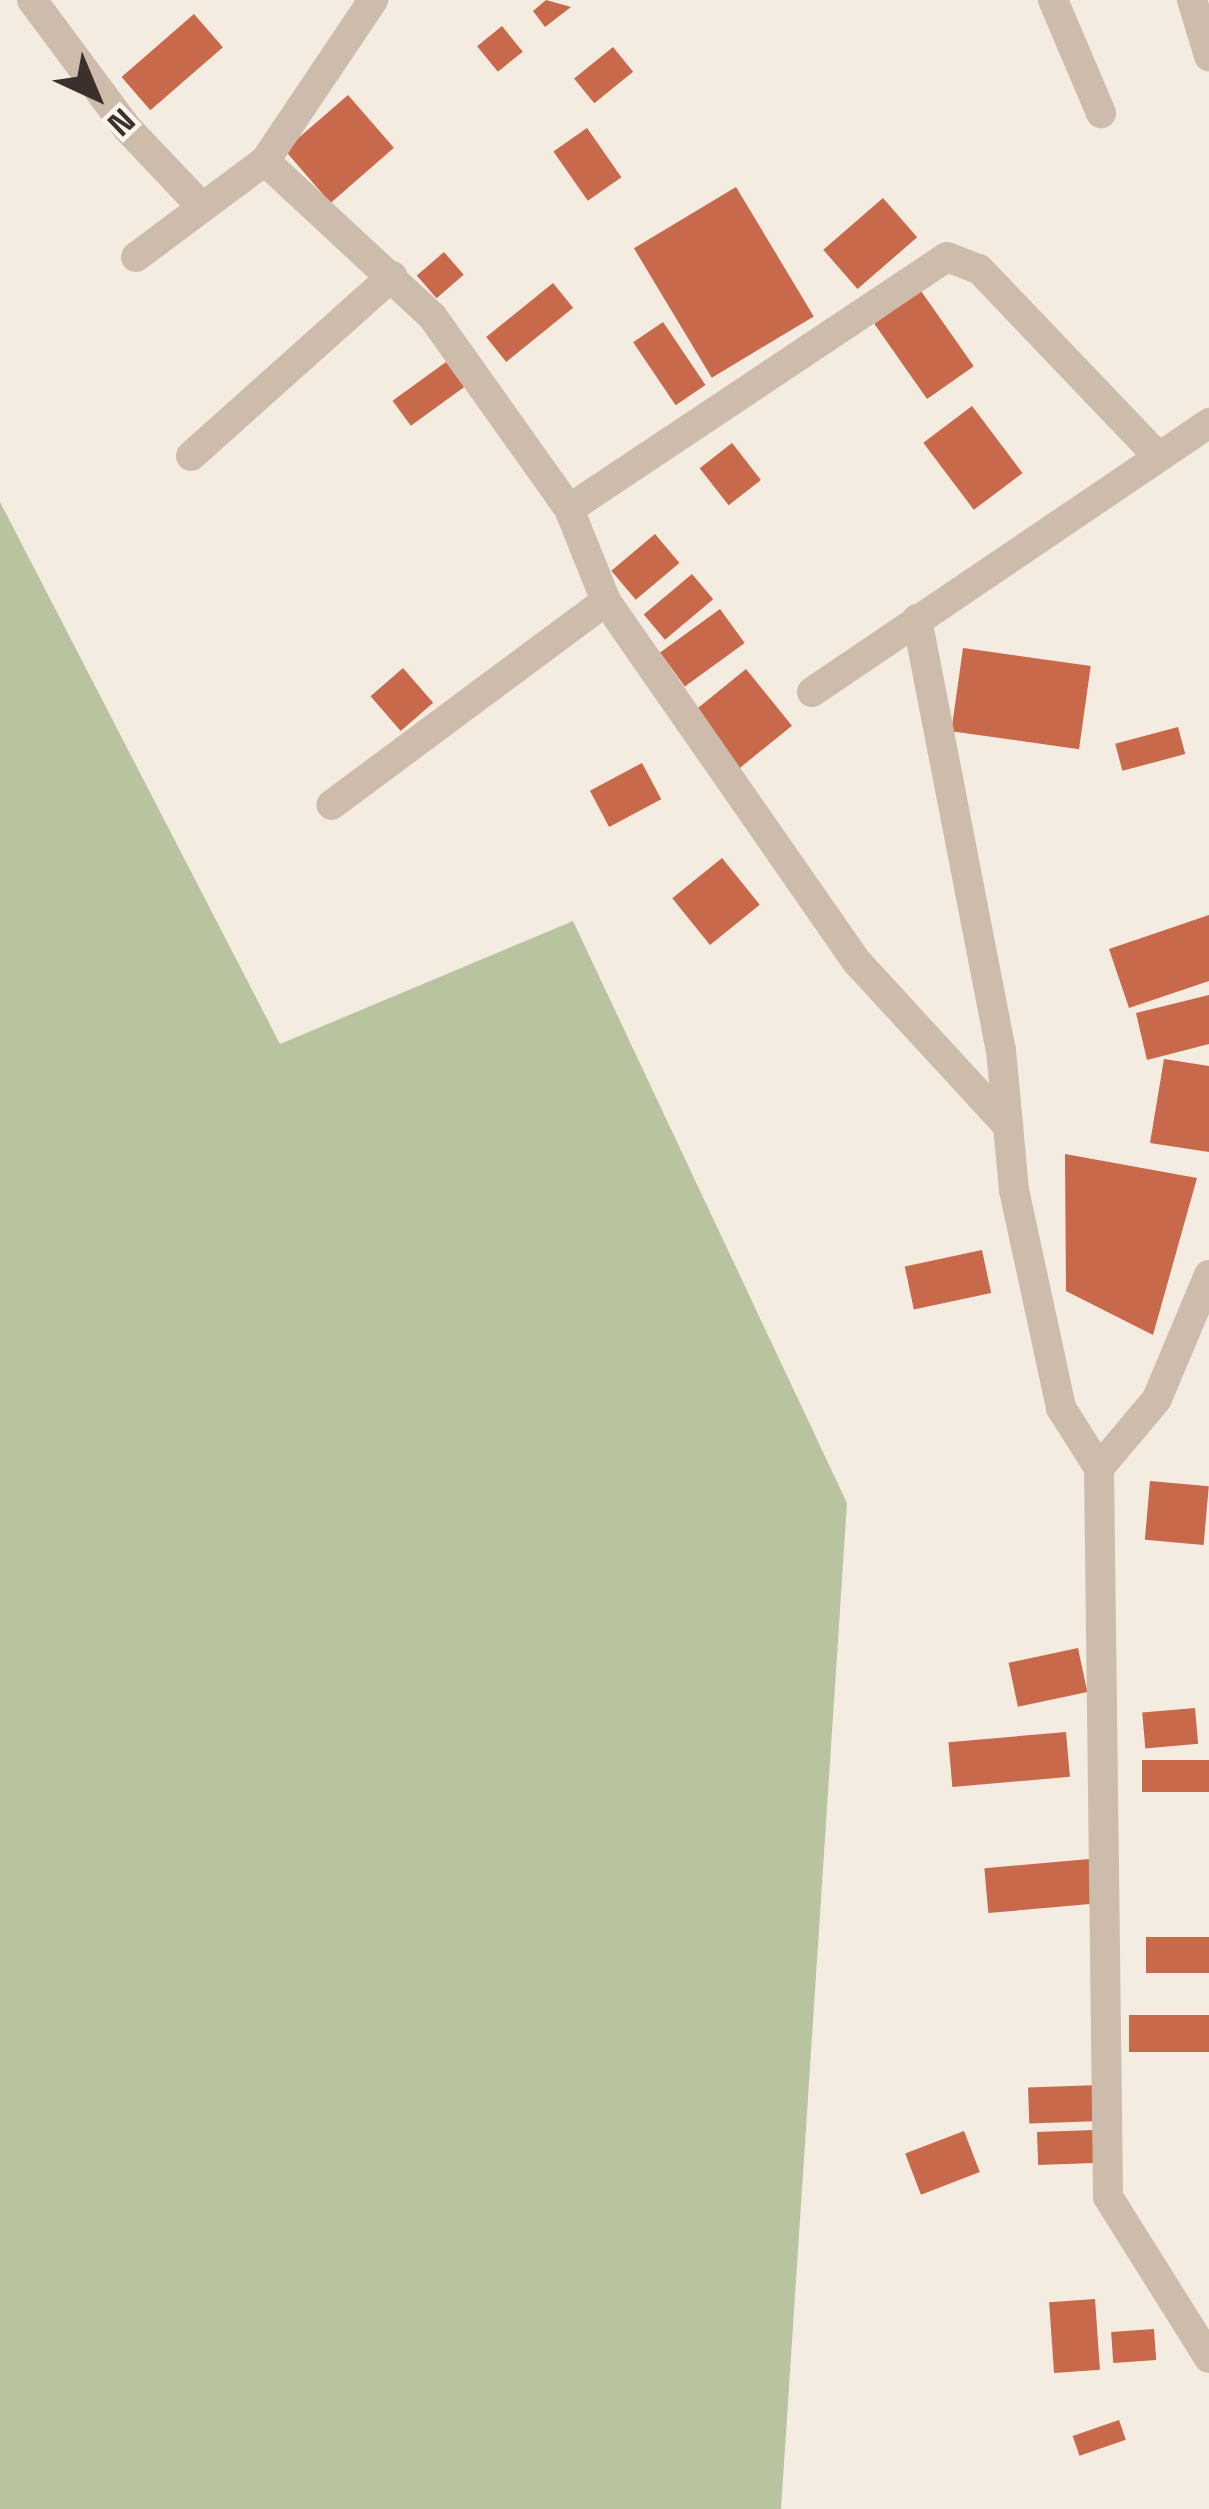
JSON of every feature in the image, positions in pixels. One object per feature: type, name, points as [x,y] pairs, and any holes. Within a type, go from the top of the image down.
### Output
[{"type":"street","points":[[32,0],[127,128],[202,207]]},
{"type":"street","points":[[136,257],[265,161],[373,0]]},
{"type":"street","points":[[1053,0],[1101,113]]},
{"type":"street","points":[[1192,0],[1209,56]]},
{"type":"street","points":[[265,161],[433,316],[569,509],[606,602],[858,963],[1008,1126]]},
{"type":"street","points":[[569,509],[947,257],[979,269],[1156,454]]},
{"type":"street","points":[[190,456],[392,276]]},
{"type":"street","points":[[812,692],[1156,454],[1209,423]]},
{"type":"street","points":[[331,805],[606,602]]},
{"type":"street","points":[[917,619],[1061,1408],[1099,1468],[1108,2197],[1209,2358]]},
{"type":"street","points":[[1099,1468],[1157,1399],[1209,1275]]},
{"type":"green space","points":[[0,502],[280,1044],[573,921],[847,1503],[781,2509],[0,2509]]},
{"type":"building","points":[[546,0],[571,7],[545,27],[533,11]]},
{"type":"building","points":[[194,14],[223,47],[150,110],[122,77]]},
{"type":"building","points":[[502,26],[523,52],[498,72],[477,46]]},
{"type":"building","points":[[613,47],[633,72],[594,103],[574,78]]},
{"type":"building","points":[[348,95],[394,148],[331,203],[285,150]]},
{"type":"building","points":[[587,128],[621,177],[588,201],[553,152]]},
{"type":"building","points":[[736,187],[814,316],[712,378],[634,248]]},
{"type":"building","points":[[883,198],[917,237],[857,289],[823,250]]},
{"type":"building","points":[[444,252],[464,275],[437,298],[417,276]]},
{"type":"building","points":[[553,283],[573,308],[506,362],[486,337]]},
{"type":"building","points":[[921,291],[974,366],[927,399],[874,324]]},
{"type":"building","points":[[663,322],[705,385],[676,405],[633,342]]},
{"type":"building","points":[[446,362],[464,387],[411,426],[393,401]]},
{"type":"building","points":[[972,406],[1023,473],[974,510],[923,443]]},
{"type":"building","points":[[732,443],[761,480],[729,505],[700,468]]},
{"type":"building","points":[[655,534],[679,563],[636,600],[611,571]]},
{"type":"building","points":[[692,574],[713,599],[665,640],[644,614]]},
{"type":"building","points":[[720,609],[745,643],[685,686],[660,652]]},
{"type":"building","points":[[963,648],[1091,666],[1079,749],[951,731]]},
{"type":"building","points":[[403,668],[433,703],[401,731],[371,696]]},
{"type":"building","points":[[746,669],[792,726],[737,770],[691,714]]},
{"type":"building","points":[[1178,727],[1185,754],[1122,771],[1115,744]]},
{"type":"building","points":[[642,763],[661,799],[609,827],[590,791]]},
{"type":"building","points":[[722,858],[760,905],[710,945],[672,898]]},
{"type":"building","points":[[1209,915],[1209,981],[1129,1008],[1109,949]]},
{"type":"building","points":[[1209,995],[1209,1044],[1147,1060],[1136,1013]]},
{"type":"building","points":[[1164,1059],[1209,1066],[1209,1152],[1150,1143]]},
{"type":"building","points":[[1065,1154],[1197,1178],[1153,1335],[1066,1291]]},
{"type":"building","points":[[982,1250],[991,1293],[914,1309],[905,1266]]},
{"type":"building","points":[[1150,1481],[1209,1486],[1204,1545],[1145,1540]]},
{"type":"building","points":[[1078,1648],[1087,1692],[1018,1707],[1009,1663]]},
{"type":"building","points":[[1195,1708],[1198,1744],[1145,1748],[1142,1713]]},
{"type":"building","points":[[1066,1732],[1070,1777],[952,1787],[948,1742]]},
{"type":"building","points":[[1142,1760],[1209,1760],[1209,1792],[1142,1792]]},
{"type":"building","points":[[1089,1859],[1093,1904],[988,1913],[984,1868]]},
{"type":"building","points":[[1146,1937],[1209,1937],[1209,1973],[1146,1973]]},
{"type":"building","points":[[1129,2015],[1209,2015],[1209,2052],[1129,2052]]},
{"type":"building","points":[[1100,2085],[1101,2121],[1029,2123],[1028,2088]]},
{"type":"building","points":[[1093,2130],[1094,2163],[1038,2165],[1037,2132]]},
{"type":"building","points":[[964,2131],[980,2172],[921,2195],[905,2154]]},
{"type":"building","points":[[1095,2299],[1100,2370],[1054,2373],[1049,2302]]},
{"type":"building","points":[[1154,2329],[1156,2360],[1113,2363],[1111,2332]]},
{"type":"building","points":[[1119,2420],[1126,2440],[1080,2456],[1073,2436]]}]
